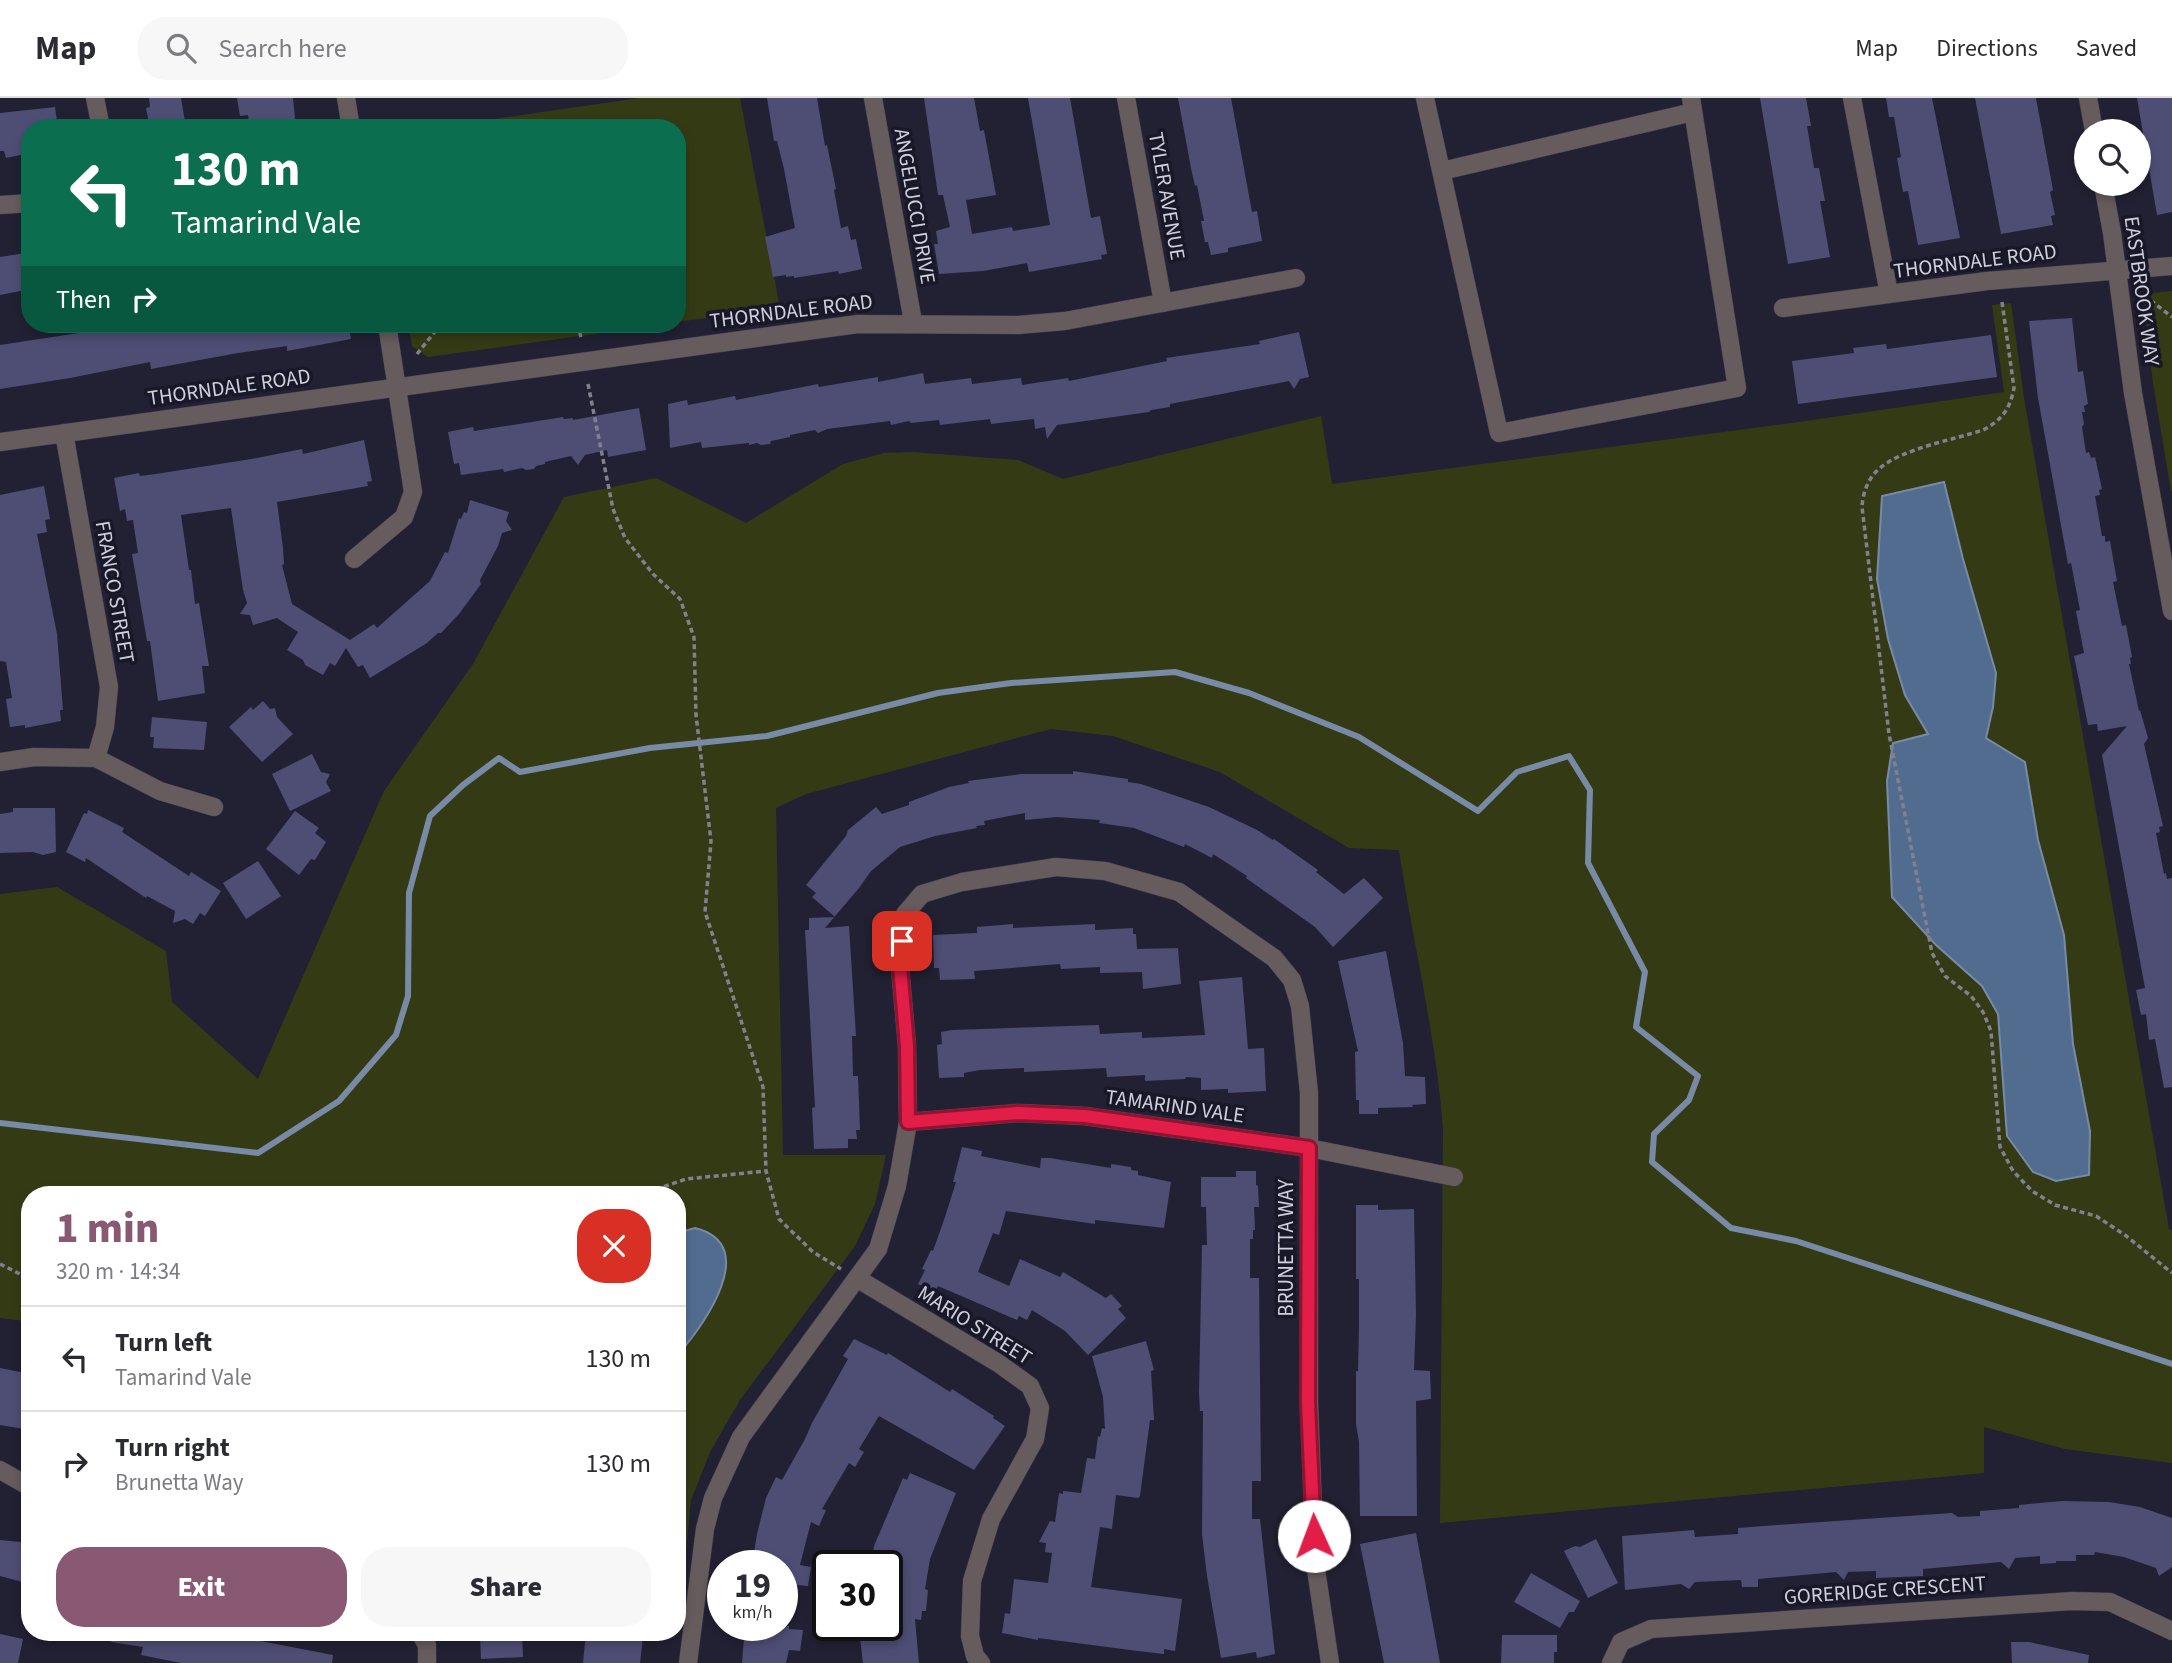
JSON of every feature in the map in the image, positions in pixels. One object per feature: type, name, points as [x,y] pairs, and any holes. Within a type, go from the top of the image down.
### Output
[{"type":"street","points":[[95,98],[99,119]]},
{"type":"street","points":[[346,98],[350,119]]},
{"type":"street","name":"ANGELUCCI DRIVE","points":[[873,98],[914,322]]},
{"type":"street","name":"TYLER AVENUE","points":[[1126,98],[1163,303]]},
{"type":"street","points":[[1425,98],[1441,171],[1499,433],[1737,388],[1692,105],[1441,171]]},
{"type":"street","points":[[1852,98],[1889,294]]},
{"type":"street","points":[[2088,98],[2092,119]]},
{"type":"street","name":"EASTBROOK WAY","points":[[2105,196],[2133,393],[2172,611]]},
{"type":"street","points":[[0,205],[21,204]]},
{"type":"street","name":"THORNDALE ROAD","points":[[1783,308],[1987,281],[2172,265]]},
{"type":"street","name":"THORNDALE ROAD","points":[[0,442],[858,324],[914,322],[1018,325],[1054,322],[1296,278]]},
{"type":"street","points":[[354,559],[404,517],[413,492],[389,333]]},
{"type":"street","name":"FRANCO STREET","points":[[64,433],[109,687],[105,727],[96,758]]},
{"type":"street","points":[[0,762],[34,757],[96,758],[160,791],[215,807]]},
{"type":"street","name":"BRUNETTA WAY","points":[[688,1663],[705,1529],[713,1498],[741,1437],[878,1249],[897,1186],[908,1122],[907,1046],[900,967],[905,914],[922,894],[962,882],[1056,867],[1105,871],[1179,892],[1274,958],[1292,980],[1300,1006],[1309,1093],[1308,1402],[1315,1563],[1330,1663]]},
{"type":"street","name":"TAMARIND VALE","points":[[908,1122],[1018,1113],[1085,1116],[1309,1148],[1454,1177]]},
{"type":"street","name":"MARIO STREET","points":[[858,1279],[1009,1371],[1030,1386],[1040,1408],[1035,1439],[991,1519],[972,1581],[970,1636],[975,1656],[981,1663]]},
{"type":"street","points":[[0,1470],[21,1483]]},
{"type":"street","name":"GORERIDGE CRESCENT","points":[[1611,1663],[1621,1642],[1651,1629],[2072,1601],[2110,1602],[2172,1631]]},
{"type":"street","points":[[425,1641],[427,1663]]},
{"type":"path","points":[[2144,295],[2172,317]]},
{"type":"path","points":[[2002,302],[2014,388],[2006,413],[1983,430],[1893,460],[1878,469],[1863,494],[1862,507],[1889,734],[1932,953],[1945,976],[1977,1004],[1990,1031],[2000,1147],[2013,1171],[2032,1191],[2055,1205],[2096,1216],[2125,1235],[2172,1273]]},
{"type":"path","points":[[417,354],[434,333]]},
{"type":"path","points":[[580,333],[581,338]]},
{"type":"path","points":[[588,384],[607,483],[625,538],[653,574],[680,599],[694,637],[696,715],[711,841],[705,912],[763,1087],[766,1171],[779,1219],[813,1252],[858,1279]]},
{"type":"path","points":[[666,1186],[686,1179],[766,1171]]},
{"type":"path","points":[[0,1264],[21,1274]]},
{"type":"green space","points":[[639,98],[740,98],[780,308],[686,321],[686,119],[494,119]]},
{"type":"green space","points":[[2172,291],[2171,491],[2153,383],[2144,304],[2153,293]]},
{"type":"green space","points":[[2011,303],[2024,398],[2169,1229],[2172,1230],[2172,1463],[2065,1449],[1984,1427],[1984,1473],[1440,1523],[1443,1129],[1430,1024],[1399,850],[1349,848],[1220,772],[1113,736],[1051,729],[806,794],[776,808],[783,1155],[886,1155],[875,1204],[855,1246],[740,1400],[710,1452],[691,1500],[686,1552],[686,1186],[21,1186],[21,1321],[0,1318],[0,894],[57,887],[166,951],[172,1002],[258,1079],[384,791],[473,664],[564,497],[656,478],[746,523],[843,464],[884,453],[912,452],[1018,460],[1063,479],[1321,416],[1332,484],[1799,422],[2004,392],[1992,305]]},
{"type":"green space","points":[[410,333],[601,333],[428,357],[412,346]]},
{"type":"water","points":[[1944,482],[1996,673],[1993,707],[1986,738],[2025,762],[2038,840],[2064,935],[2073,1044],[2090,1131],[2089,1175],[2056,1181],[2033,1172],[2007,1136],[1998,1014],[1982,986],[1936,945],[1892,897],[1887,781],[1893,743],[1928,734],[1905,695],[1888,639],[1877,579],[1882,496]]},
{"type":"water","points":[[695,1228],[715,1237],[724,1251],[726,1268],[712,1307],[686,1344],[686,1230]]},
{"type":"building","points":[[149,98],[181,98],[184,119],[148,119],[146,108],[150,107]]},
{"type":"building","points":[[237,98],[293,98],[295,119],[249,119],[248,115],[240,116]]},
{"type":"building","points":[[767,98],[817,98],[836,189],[834,190],[841,228],[848,226],[851,240],[856,239],[862,269],[839,274],[838,271],[794,278],[786,275],[773,277],[765,237],[795,228],[784,169],[777,141],[774,141]]},
{"type":"building","points":[[924,98],[974,98],[980,131],[984,130],[996,195],[966,200],[972,234],[1012,227],[1013,231],[1050,225],[1028,98],[1070,98],[1091,218],[1100,216],[1107,254],[1101,255],[1102,259],[1029,272],[1027,263],[983,271],[939,274],[934,244],[938,244],[936,231],[950,227],[943,195],[938,195]]},
{"type":"building","points":[[1178,98],[1231,98],[1252,212],[1257,211],[1262,241],[1228,248],[1228,252],[1211,255],[1208,242],[1205,242],[1201,221],[1204,221]]},
{"type":"building","points":[[1760,98],[1806,98],[1811,126],[1807,126],[1814,168],[1819,168],[1825,201],[1820,201],[1830,257],[1788,264]]},
{"type":"building","points":[[1886,98],[1932,98],[1960,238],[1918,245],[1908,191],[1903,192],[1897,158],[1901,157],[1894,117],[1889,117]]},
{"type":"building","points":[[1975,98],[2036,98],[2053,190],[2050,192],[2055,215],[2051,216],[2053,225],[2001,234]]},
{"type":"building","points":[[2137,98],[2172,98],[2172,212],[2157,215],[2151,180],[2151,119],[2141,119]]},
{"type":"building","points":[[55,107],[57,119],[21,119],[21,155],[6,158],[4,151],[0,151],[0,113]]},
{"type":"building","points":[[21,254],[21,291],[0,295],[0,257]]},
{"type":"building","points":[[2072,318],[2078,372],[2083,371],[2088,404],[2084,406],[2085,412],[2082,412],[2086,453],[2089,452],[2091,458],[2095,457],[2102,489],[2099,490],[2100,495],[2095,496],[2102,536],[2105,536],[2105,542],[2110,541],[2117,581],[2113,582],[2122,626],[2126,625],[2132,657],[2129,664],[2148,738],[2144,744],[2163,826],[2159,827],[2160,832],[2156,833],[2164,874],[2166,873],[2167,879],[2172,878],[2172,1087],[2164,1088],[2155,1039],[2149,1040],[2146,1014],[2141,1015],[2136,990],[2145,988],[2102,755],[2127,726],[2098,731],[2097,724],[2088,725],[2074,656],[2084,653],[2076,611],[2080,610],[2071,563],[2068,564],[2038,398],[2029,321]]},
{"type":"building","points":[[1299,332],[1309,377],[1300,379],[1294,389],[1289,381],[1170,404],[1170,407],[1149,412],[1057,425],[1047,439],[1045,427],[1035,429],[1034,419],[991,424],[990,419],[940,425],[939,420],[909,421],[891,425],[890,421],[827,429],[818,433],[815,430],[790,435],[771,441],[770,444],[749,443],[702,448],[701,442],[670,448],[668,404],[687,400],[688,405],[735,396],[736,400],[818,384],[819,387],[878,377],[878,382],[923,373],[925,384],[971,378],[972,384],[1021,378],[1022,385],[1068,378],[1069,381],[1167,361],[1166,358],[1260,344],[1259,341]]},
{"type":"building","points":[[79,333],[350,333],[351,339],[287,351],[287,346],[238,353],[151,369],[150,362],[0,389],[0,345]]},
{"type":"building","points":[[1991,335],[1997,377],[1798,404],[1792,361],[1854,353],[1853,348],[1886,344],[1887,349]]},
{"type":"building","points":[[639,408],[646,450],[608,457],[607,450],[585,455],[578,465],[571,456],[545,462],[534,469],[522,468],[504,472],[503,469],[461,475],[459,463],[454,464],[448,432],[473,427],[474,431],[563,417],[573,420]]},
{"type":"building","points":[[364,440],[372,481],[367,482],[368,486],[277,502],[283,548],[282,565],[292,604],[350,640],[374,624],[377,628],[430,581],[445,552],[448,553],[459,518],[461,519],[464,512],[467,513],[470,500],[509,512],[506,521],[512,530],[502,533],[480,580],[481,584],[459,614],[441,633],[370,678],[363,665],[358,667],[346,648],[335,666],[330,663],[323,675],[287,650],[298,632],[277,618],[253,625],[250,615],[240,614],[247,603],[231,508],[181,515],[195,604],[199,603],[209,666],[202,666],[205,693],[158,701],[150,641],[147,641],[132,554],[138,553],[133,520],[127,521],[125,509],[120,511],[114,478],[139,473],[140,476],[156,474],[302,449],[303,454]]},
{"type":"building","points":[[44,486],[50,519],[45,520],[47,532],[37,534],[57,634],[63,710],[60,710],[61,721],[25,728],[25,725],[10,727],[6,699],[12,698],[6,662],[0,661],[0,495]]},
{"type":"building","points":[[263,701],[270,709],[275,708],[277,717],[293,734],[262,762],[229,727],[251,707],[253,710]]},
{"type":"building","points":[[152,717],[207,722],[204,750],[153,748],[154,737],[150,737]]},
{"type":"building","points":[[312,754],[321,772],[330,774],[326,782],[331,791],[290,811],[272,774]]},
{"type":"building","points":[[1073,771],[1128,779],[1128,782],[1209,807],[1274,839],[1318,870],[1316,872],[1344,894],[1364,878],[1383,898],[1333,947],[1315,927],[1213,854],[1212,858],[1185,844],[1184,847],[1134,828],[1099,823],[1100,820],[1057,817],[1025,820],[1025,813],[984,821],[985,825],[976,826],[977,828],[935,836],[900,847],[871,871],[835,917],[812,897],[816,893],[806,885],[848,830],[876,807],[882,814],[949,787],[969,783],[968,781],[1021,774],[1073,774]]},
{"type":"building","points":[[13,808],[55,808],[56,852],[43,855],[33,852],[0,853],[0,814],[13,812]]},
{"type":"building","points":[[88,810],[124,828],[122,832],[189,876],[191,872],[221,891],[205,916],[200,913],[193,924],[185,919],[173,923],[175,911],[147,896],[146,898],[86,858],[85,862],[66,852],[84,813],[87,814]]},
{"type":"building","points":[[295,811],[319,828],[315,833],[326,842],[315,860],[311,859],[299,875],[266,849]]},
{"type":"building","points":[[258,861],[281,896],[246,919],[223,883]]},
{"type":"building","points":[[834,917],[825,928],[849,926],[856,1036],[852,1036],[853,1076],[858,1076],[860,1130],[856,1130],[857,1139],[848,1139],[848,1148],[814,1149],[812,1108],[815,1107],[805,930],[809,930],[809,918]]},
{"type":"building","points":[[1013,924],[1013,928],[1095,924],[1095,930],[1133,928],[1137,949],[1178,948],[1181,984],[1143,989],[1142,972],[1100,973],[1100,967],[1061,969],[1060,964],[974,971],[975,979],[940,980],[939,968],[934,968],[933,935],[977,933],[977,927]]},
{"type":"building","points":[[1386,951],[1403,1043],[1405,1076],[1425,1077],[1426,1104],[1378,1108],[1378,1114],[1359,1114],[1355,1052],[1358,1051],[1338,961]]},
{"type":"building","points":[[1242,977],[1248,1049],[1264,1048],[1266,1091],[1228,1093],[1228,1089],[1201,1090],[1201,1078],[1145,1081],[1145,1075],[1107,1077],[1106,1068],[1024,1072],[1024,1068],[980,1070],[964,1073],[964,1077],[939,1078],[937,1045],[942,1044],[941,1032],[952,1030],[1099,1025],[1100,1034],[1142,1032],[1142,1038],[1205,1035],[1199,981]]},
{"type":"building","points":[[962,1147],[982,1151],[981,1156],[1040,1168],[1041,1158],[1111,1168],[1111,1164],[1131,1167],[1131,1170],[1138,1171],[1138,1175],[1171,1182],[1164,1228],[1095,1220],[1095,1224],[1006,1211],[999,1235],[993,1233],[978,1272],[1009,1286],[1020,1259],[1060,1277],[1063,1272],[1106,1298],[1111,1294],[1122,1306],[1118,1309],[1126,1318],[1088,1355],[1065,1331],[1032,1310],[1027,1320],[1019,1316],[1017,1320],[938,1286],[935,1292],[918,1284],[945,1217],[956,1182],[953,1182]]},
{"type":"building","points":[[1236,1171],[1256,1171],[1259,1207],[1254,1207],[1255,1230],[1253,1239],[1250,1239],[1250,1278],[1259,1278],[1261,1481],[1252,1481],[1252,1519],[1260,1519],[1275,1654],[1257,1658],[1256,1652],[1221,1658],[1202,1534],[1203,1411],[1200,1411],[1199,1392],[1202,1245],[1207,1245],[1206,1207],[1201,1207],[1201,1177],[1236,1177]]},
{"type":"building","points":[[1356,1205],[1378,1205],[1378,1210],[1414,1209],[1414,1370],[1430,1371],[1431,1399],[1416,1401],[1417,1516],[1360,1516],[1359,1442],[1356,1424],[1359,1279],[1356,1279]]},
{"type":"building","points":[[854,1339],[887,1355],[888,1353],[950,1392],[952,1389],[1005,1426],[974,1470],[879,1416],[859,1449],[864,1452],[855,1467],[849,1463],[822,1509],[826,1510],[819,1526],[811,1522],[800,1565],[811,1567],[808,1586],[798,1585],[798,1550],[754,1550],[757,1534],[766,1498],[776,1477],[782,1480],[805,1439],[848,1359],[843,1356]]},
{"type":"building","points":[[1146,1341],[1154,1370],[1151,1371],[1154,1420],[1150,1420],[1140,1496],[1116,1495],[1112,1529],[1100,1527],[1091,1587],[1182,1599],[1175,1651],[1164,1649],[1164,1654],[1038,1640],[1002,1633],[1005,1613],[1010,1614],[1014,1579],[1048,1583],[1052,1553],[1045,1552],[1046,1543],[1039,1542],[1050,1521],[1055,1522],[1059,1493],[1081,1493],[1087,1458],[1095,1459],[1098,1436],[1100,1437],[1102,1428],[1105,1429],[1103,1397],[1092,1356]]},
{"type":"building","points":[[0,1368],[21,1372],[21,1428],[0,1425]]},
{"type":"building","points":[[910,1473],[956,1493],[930,1559],[925,1589],[928,1590],[926,1611],[922,1611],[921,1620],[915,1619],[919,1663],[863,1663],[860,1641],[903,1641],[903,1550],[873,1550],[903,1478],[907,1480]]},
{"type":"building","points":[[2062,1501],[2109,1502],[2140,1507],[2172,1518],[2172,1567],[2159,1576],[2156,1568],[2124,1557],[2095,1552],[2094,1555],[2076,1555],[2076,1561],[2056,1563],[2040,1564],[2040,1556],[2015,1558],[2009,1569],[2001,1562],[1923,1569],[1923,1576],[1876,1578],[1876,1571],[1848,1572],[1844,1580],[1836,1572],[1758,1579],[1758,1587],[1742,1587],[1741,1580],[1695,1582],[1689,1589],[1681,1584],[1625,1590],[1622,1536],[1694,1530],[1695,1537],[1738,1534],[1738,1528],[1777,1525],[1952,1513],[1958,1517],[1980,1516],[1980,1511]]},
{"type":"building","points":[[1416,1533],[1440,1663],[1384,1663],[1360,1544]]},
{"type":"building","points":[[1596,1539],[1618,1583],[1588,1598],[1564,1551]]},
{"type":"building","points":[[0,1540],[21,1542],[21,1582],[0,1576]]},
{"type":"building","points":[[1531,1573],[1580,1601],[1574,1612],[1569,1612],[1560,1628],[1514,1602]]},
{"type":"building","points":[[798,1630],[803,1630],[800,1651],[789,1650],[786,1663],[742,1663],[744,1641],[798,1641]]},
{"type":"building","points":[[0,1634],[21,1639],[18,1663],[0,1663]]},
{"type":"building","points":[[1502,1635],[1557,1635],[1554,1663],[1501,1663]]},
{"type":"building","points":[[260,1641],[333,1655],[332,1663],[181,1663],[141,1655],[143,1647],[111,1642]]},
{"type":"building","points":[[480,1641],[522,1641],[523,1657],[481,1659]]},
{"type":"building","points":[[585,1641],[643,1641],[640,1663],[583,1663]]},
{"type":"building","points":[[2011,1642],[2029,1642],[2089,1655],[2088,1663],[2012,1663]]},
{"type":"waterway","points":[[0,1123],[258,1153],[339,1101],[396,1035],[408,996],[409,893],[430,816],[463,785],[499,758],[520,772],[650,748],[767,736],[938,693],[1011,683],[1175,672],[1249,693],[1359,737],[1478,811],[1517,772],[1569,756],[1590,790],[1588,863],[1645,972],[1636,1027],[1698,1076],[1689,1100],[1654,1134],[1652,1162],[1731,1228],[1796,1241],[2172,1364]]},
{"type":"route","points":[[902,941],[900,967],[907,1046],[908,1122],[1018,1113],[1085,1116],[1309,1148],[1308,1402],[1314,1536]]}]
